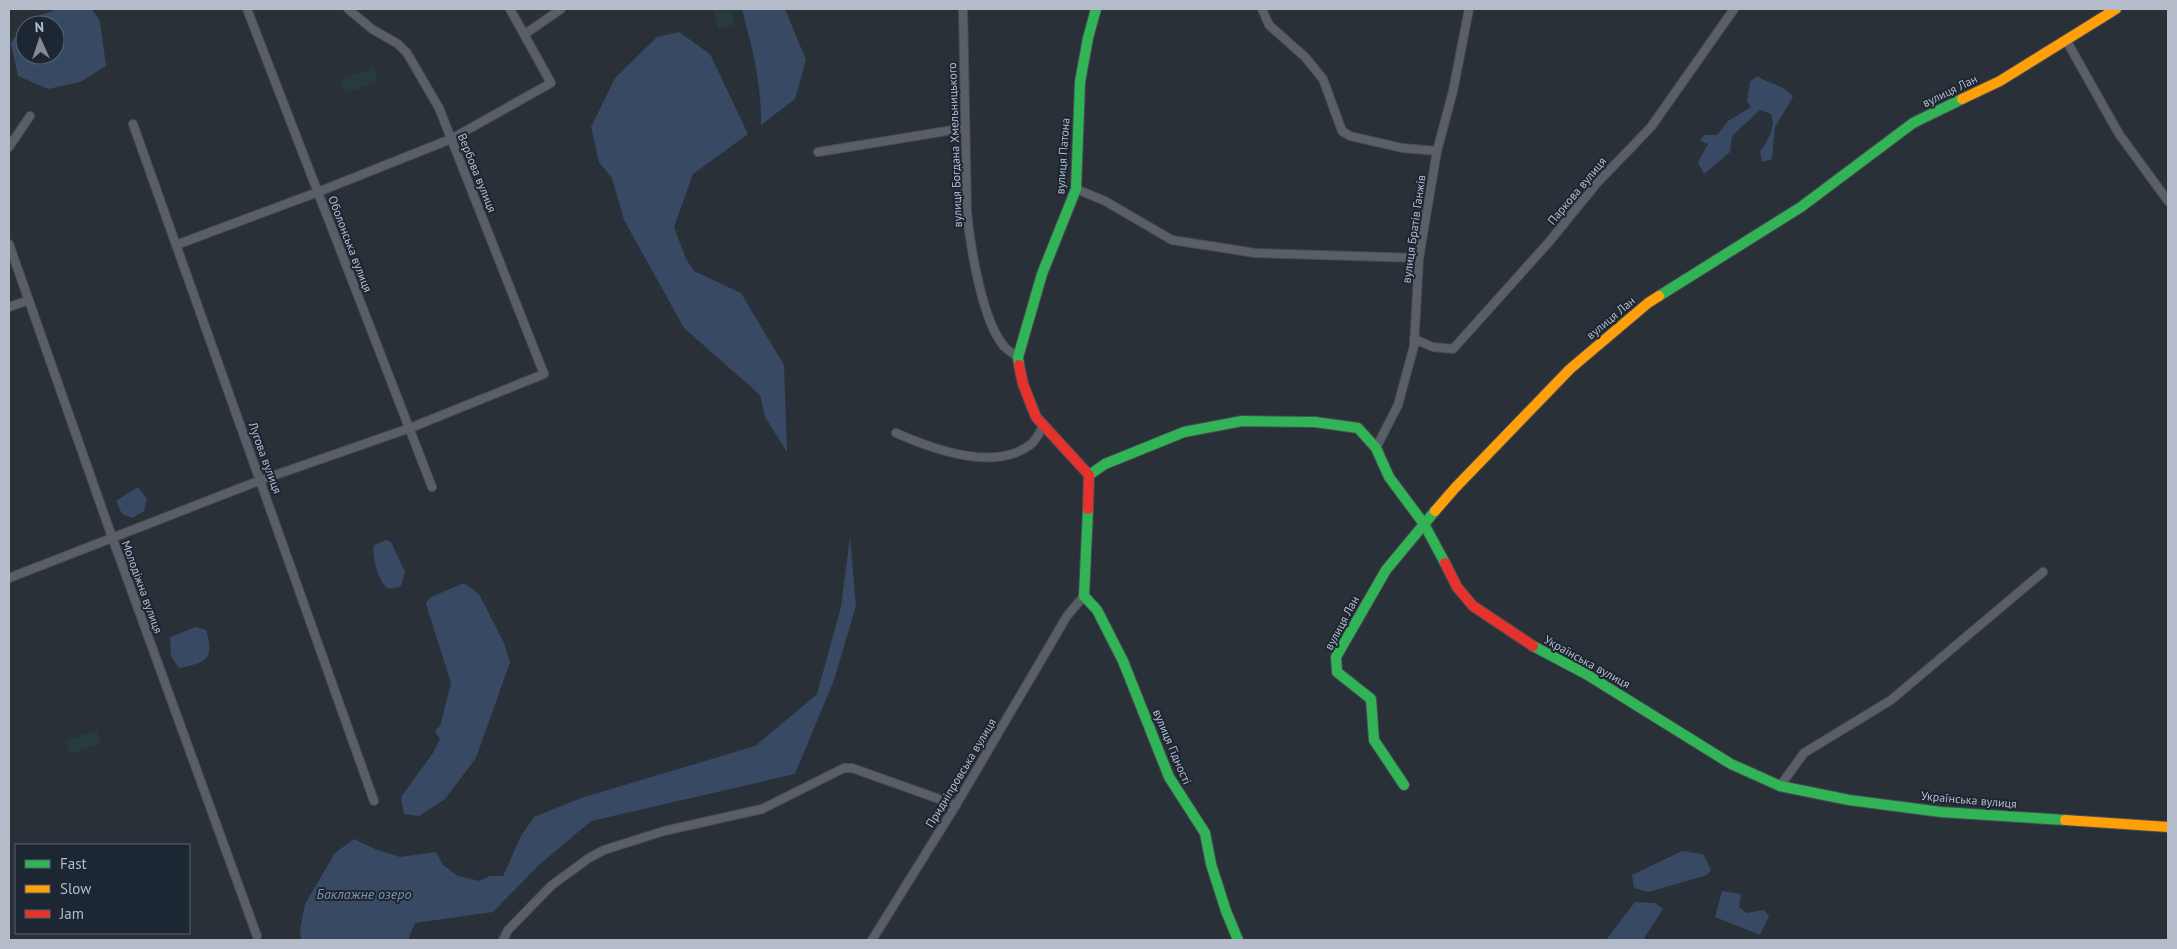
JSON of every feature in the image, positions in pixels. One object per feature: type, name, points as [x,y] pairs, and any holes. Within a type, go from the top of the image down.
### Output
[{"type":"street","name":"Оболонська вулиця","points":[[246,9],[432,487]]},
{"type":"street","name":"Вербова вулиця","points":[[348,9],[372,29],[398,44],[407,53],[439,108],[544,374],[410,428]]},
{"type":"street","points":[[176,245],[318,192],[451,139],[552,83],[510,9]]},
{"type":"street","points":[[525,34],[561,9]]},
{"type":"street","name":"вулиця Богдана Хмельницького","points":[[962,9],[967,212],[974,266],[990,320],[1003,346],[1018,357]]},
{"type":"street","name":"вулиця Патона","points":[[1018,357],[1042,274],[1076,189],[1080,82],[1088,38],[1096,9]]},
{"type":"street","points":[[1262,9],[1269,25],[1305,57],[1323,79],[1342,130],[1350,136],[1402,148],[1436,151]]},
{"type":"street","name":"вулиця Братів Ганжів","points":[[1376,448],[1398,405],[1414,339],[1419,258],[1436,151],[1453,91],[1469,9]]},
{"type":"street","name":"Паркова вулиця","points":[[1414,339],[1433,347],[1453,349],[1549,242],[1597,183],[1652,127],[1734,9]]},
{"type":"street","name":"вулиця Лан","points":[[1404,785],[1374,740],[1371,699],[1337,672],[1336,657],[1386,570],[1455,488],[1570,369],[1648,303],[1801,207],[1913,123],[2000,81],[2116,9]]},
{"type":"street","points":[[2066,40],[2118,134],[2168,202]]},
{"type":"street","points":[[9,148],[30,116]]},
{"type":"street","name":"Лугова вулиця","points":[[133,124],[374,801]]},
{"type":"street","points":[[818,152],[965,128]]},
{"type":"street","points":[[1076,189],[1105,201],[1172,240],[1255,253],[1419,258]]},
{"type":"street","name":"Молодіжна вулиця","points":[[9,244],[112,536],[257,936]]},
{"type":"street","points":[[9,307],[29,300]]},
{"type":"street","points":[[1018,357],[1028,400],[1036,417],[1089,474],[1084,596]]},
{"type":"street","name":"Українська вулиця","points":[[1089,474],[1105,464],[1184,432],[1242,421],[1315,422],[1358,428],[1376,448],[1389,477],[1424,524],[1456,587],[1473,606],[1530,645],[1586,674],[1731,764],[1780,786],[1849,800],[1941,812],[2168,827]]},
{"type":"street","points":[[896,433],[949,454],[982,457],[1010,455],[1032,445],[1043,426]]},
{"type":"street","points":[[9,578],[112,536],[260,480],[410,428]]},
{"type":"street","points":[[1780,786],[1804,753],[1891,700],[2043,572]]},
{"type":"street","name":"Придніпровська вулиця","points":[[872,940],[956,805],[1067,616],[1084,596]]},
{"type":"street","name":"вулиця Гідності","points":[[1084,596],[1097,610],[1123,661],[1169,776],[1179,795],[1192,810],[1205,833],[1211,864],[1226,911],[1238,940]]},
{"type":"street","points":[[503,940],[508,930],[552,885],[589,858],[604,850],[664,831],[762,809],[844,768],[852,768],[956,805]]},
{"type":"green space","points":[[714,9],[731,9],[734,25],[718,29]]},
{"type":"green space","points":[[373,68],[378,81],[346,94],[340,80]]},
{"type":"green space","points":[[97,730],[101,743],[70,754],[65,741]]},
{"type":"water","points":[[58,9],[92,9],[100,21],[106,66],[80,82],[48,89],[18,76],[16,65],[65,65],[65,15],[41,15]]},
{"type":"water","points":[[742,9],[785,9],[806,60],[795,99],[761,125],[758,81]]},
{"type":"water","points":[[679,32],[710,54],[748,134],[693,174],[674,227],[686,259],[694,271],[741,293],[784,365],[787,452],[765,417],[760,395],[684,328],[624,220],[612,178],[599,162],[591,127],[615,78],[657,37]]},
{"type":"water","points":[[15,37],[15,62],[11,43]]},
{"type":"water","points":[[1757,76],[1781,87],[1793,97],[1775,127],[1772,159],[1762,162],[1760,151],[1768,138],[1773,124],[1771,114],[1760,110],[1732,136],[1730,152],[1704,174],[1698,162],[1708,144],[1700,141],[1704,135],[1717,135],[1728,121],[1751,107],[1747,101],[1750,82]]},
{"type":"water","points":[[138,487],[147,499],[144,511],[132,518],[122,514],[116,501]]},
{"type":"water","name":"Баклажне озеро","points":[[850,537],[856,606],[834,680],[795,774],[591,821],[538,866],[493,912],[415,923],[408,940],[301,940],[300,929],[305,904],[335,853],[354,839],[375,849],[400,857],[436,852],[443,865],[458,876],[480,881],[490,876],[503,876],[521,836],[534,817],[581,798],[755,746],[817,694],[841,607]]},
{"type":"water","points":[[386,540],[391,542],[405,572],[401,586],[393,588],[388,588],[383,584],[373,554],[374,545]]},
{"type":"water","points":[[464,583],[479,594],[504,643],[510,662],[476,758],[445,799],[419,816],[404,814],[401,797],[433,753],[440,739],[435,731],[440,726],[451,683],[426,604],[429,598]]},
{"type":"water","points":[[196,627],[206,630],[209,640],[209,653],[206,658],[196,664],[179,668],[171,656],[170,637]]},
{"type":"water","points":[[1682,851],[1703,854],[1711,870],[1707,875],[1649,892],[1634,888],[1632,875]]},
{"type":"water","points":[[1722,891],[1741,894],[1739,907],[1746,913],[1764,910],[1769,916],[1760,935],[1715,917]]},
{"type":"water","points":[[1635,902],[1655,903],[1663,909],[1643,940],[1606,940]]},
{"type":"traffic: fast","points":[[1019,365],[1018,357],[1042,274],[1076,189],[1080,82],[1088,38],[1096,9]]},
{"type":"traffic: fast","points":[[1659,296],[1801,207],[1913,123],[1962,99]]},
{"type":"traffic: fast","points":[[1089,475],[1105,464],[1184,432],[1242,421],[1315,422],[1358,428],[1376,448],[1389,477],[1424,524],[1445,563]]},
{"type":"traffic: fast","points":[[1088,509],[1084,596],[1097,610],[1123,661],[1169,777],[1205,833],[1211,864],[1226,911],[1238,940]]},
{"type":"traffic: fast","points":[[1404,785],[1374,740],[1371,699],[1337,672],[1336,657],[1386,570],[1435,511]]},
{"type":"traffic: fast","points":[[1533,646],[1586,674],[1731,764],[1780,786],[1849,800],[1941,812],[2065,820]]},
{"type":"traffic: slow","points":[[1962,99],[2000,81],[2116,9]]},
{"type":"traffic: slow","points":[[1435,511],[1570,369],[1648,303],[1659,296]]},
{"type":"traffic: slow","points":[[2065,820],[2168,827]]},
{"type":"traffic: jam","points":[[1019,365],[1023,384],[1036,417],[1089,475],[1088,509]]},
{"type":"traffic: jam","points":[[1445,563],[1457,587],[1473,606],[1533,646]]}]
